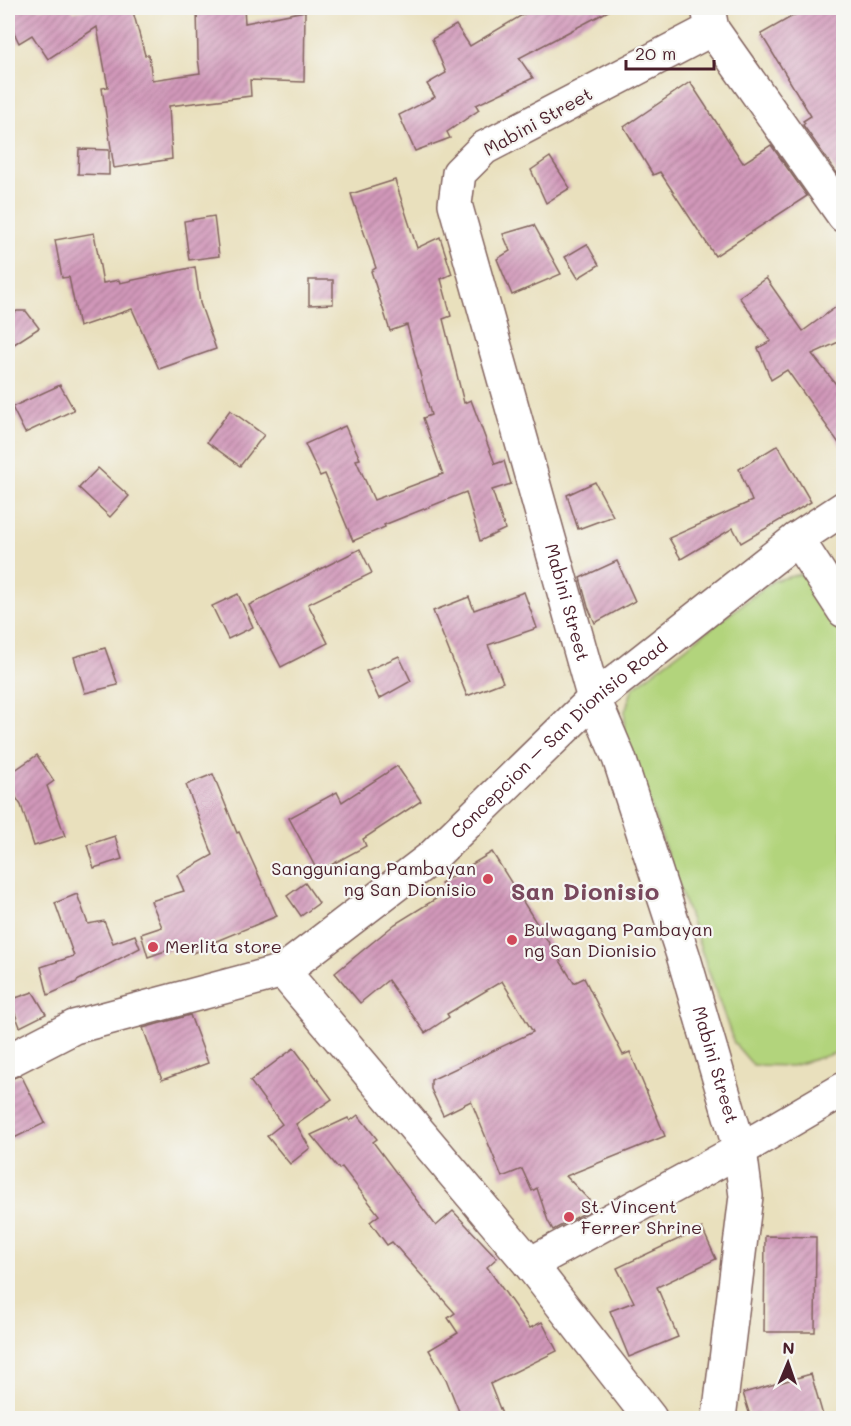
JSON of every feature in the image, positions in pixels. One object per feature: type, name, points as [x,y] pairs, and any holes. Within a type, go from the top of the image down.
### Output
[{"type":"street","points":[[710,18],[843,216]]},
{"type":"street","name":"Mabini Street","points":[[710,18],[484,148],[459,173],[455,204],[594,699],[619,758],[683,955],[740,1150],[746,1196],[719,1419]]},
{"type":"street","name":"Concepcion – San Dionisio Road","points":[[8,1061],[74,1027],[283,971],[432,856],[594,699],[797,539],[843,508]]},
{"type":"street","points":[[797,539],[843,611]]},
{"type":"street","points":[[283,971],[530,1264],[650,1419]]},
{"type":"street","points":[[530,1264],[740,1150],[843,1089]]},
{"type":"green space","points":[[800,574],[810,579],[843,634],[843,1051],[792,1066],[753,1065],[734,1043],[624,731],[625,711],[633,688],[773,581]]},
{"type":"building","points":[[8,8],[71,8],[74,12],[93,8],[132,8],[145,55],[149,55],[152,80],[200,73],[197,8],[244,8],[245,23],[305,11],[304,82],[250,80],[251,96],[169,106],[172,159],[114,168],[102,88],[108,87],[97,27],[48,59],[32,35],[19,43],[8,20]]},
{"type":"building","points":[[534,8],[614,8],[519,58],[533,78],[476,105],[479,110],[447,132],[450,138],[415,151],[399,115],[435,97],[427,84],[446,73],[432,39],[456,25],[470,46]]},
{"type":"building","points":[[807,8],[843,8],[843,173],[839,176],[803,125],[805,123],[803,121],[811,116],[761,34]]},
{"type":"building","points":[[690,82],[743,163],[771,145],[807,196],[715,256],[660,172],[653,175],[624,127]]},
{"type":"building","points":[[79,149],[109,150],[109,175],[78,174]]},
{"type":"building","points":[[550,157],[570,188],[546,203],[531,170]]},
{"type":"building","points":[[395,180],[417,248],[440,237],[452,274],[441,279],[451,316],[443,319],[464,403],[471,400],[495,464],[504,461],[511,484],[492,490],[505,529],[480,541],[466,492],[384,525],[385,527],[353,541],[325,474],[320,476],[305,444],[345,426],[360,459],[356,460],[374,500],[443,474],[423,418],[431,415],[407,325],[390,331],[371,271],[376,268],[351,194]]},
{"type":"building","points":[[214,216],[219,256],[189,260],[184,221]]},
{"type":"building","points":[[534,225],[561,274],[512,295],[497,259],[510,251],[503,234]]},
{"type":"building","points":[[94,233],[103,283],[119,280],[120,283],[195,267],[200,303],[216,349],[159,369],[132,309],[79,327],[69,277],[62,278],[55,240]]},
{"type":"building","points":[[587,244],[599,265],[578,278],[565,257]]},
{"type":"building","points":[[766,278],[803,331],[843,302],[843,340],[812,354],[843,393],[843,449],[787,370],[771,380],[758,348],[771,341],[739,297]]},
{"type":"building","points":[[309,280],[333,280],[333,304],[309,305]]},
{"type":"building","points":[[17,311],[26,311],[39,328],[8,348],[8,316]]},
{"type":"building","points":[[60,385],[74,410],[25,433],[12,407]]},
{"type":"building","points":[[230,410],[264,435],[240,466],[207,442]]},
{"type":"building","points":[[778,445],[811,502],[741,543],[733,528],[681,559],[669,538],[752,501],[739,469]]},
{"type":"building","points":[[98,468],[129,496],[110,517],[79,488]]},
{"type":"building","points":[[595,482],[613,516],[578,529],[567,495]]},
{"type":"building","points":[[360,549],[372,573],[308,604],[328,643],[281,667],[249,605]]},
{"type":"building","points":[[617,561],[635,601],[595,623],[580,578]]},
{"type":"building","points":[[524,592],[537,628],[488,645],[503,682],[467,696],[433,611],[469,597],[474,610]]},
{"type":"building","points":[[238,594],[253,627],[228,639],[212,606]]},
{"type":"building","points":[[105,648],[118,685],[85,693],[74,657]]},
{"type":"building","points":[[399,656],[411,681],[379,699],[366,671]]},
{"type":"building","points":[[37,755],[54,781],[47,786],[65,836],[34,846],[21,805],[8,786],[8,775]]},
{"type":"building","points":[[397,766],[421,801],[363,839],[366,846],[318,872],[289,818],[337,792],[342,802]]},
{"type":"building","points":[[213,774],[237,833],[239,832],[277,916],[214,942],[215,946],[192,953],[188,943],[148,957],[141,934],[162,927],[151,901],[184,891],[177,875],[213,855],[186,785]]},
{"type":"building","points":[[115,836],[122,859],[94,868],[87,845]]},
{"type":"building","points":[[492,852],[574,983],[584,978],[623,1055],[630,1052],[665,1136],[566,1176],[589,1200],[592,1209],[553,1230],[537,1188],[532,1191],[522,1169],[502,1177],[471,1101],[443,1115],[431,1089],[431,1080],[533,1032],[502,981],[447,1014],[449,1017],[425,1033],[388,980],[360,1003],[335,973],[395,924],[447,892],[441,883]]},
{"type":"building","points":[[305,883],[319,903],[301,916],[287,896]]},
{"type":"building","points":[[77,894],[88,924],[104,921],[113,943],[135,935],[140,948],[48,995],[41,967],[74,956],[55,903]]},
{"type":"building","points":[[33,992],[46,1014],[20,1027],[10,1000]]},
{"type":"building","points":[[190,1015],[208,1063],[162,1080],[143,1028]]},
{"type":"building","points":[[294,1048],[332,1099],[296,1124],[310,1148],[290,1164],[267,1136],[282,1124],[250,1081]]},
{"type":"building","points":[[21,1075],[45,1123],[8,1141],[8,1080]]},
{"type":"building","points":[[358,1115],[377,1139],[373,1142],[436,1226],[453,1211],[497,1258],[487,1267],[530,1328],[542,1322],[557,1351],[490,1384],[504,1419],[462,1419],[446,1379],[429,1350],[458,1333],[448,1318],[455,1313],[392,1242],[387,1245],[370,1222],[379,1215],[342,1167],[339,1169],[311,1135],[348,1118],[350,1121]]},
{"type":"building","points":[[702,1228],[716,1259],[657,1287],[678,1337],[629,1357],[610,1311],[634,1302],[617,1268]]},
{"type":"building","points":[[765,1236],[816,1237],[815,1332],[764,1332]]},
{"type":"building","points":[[811,1374],[824,1419],[751,1419],[743,1393]]},
{"type":"place","name":"Sangguniang Pambayan ng San Dionisio","points":[[488,879]]},
{"type":"place","name":"Bulwagang Pambayan ng San Dionisio","points":[[512,940]]},
{"type":"place","name":"Merlita store","points":[[153,947]]},
{"type":"place","name":"St. Vincent Ferrer Shrine","points":[[569,1217]]},
{"type":"district","name":"San Dionisio","points":[[585,892]]}]
